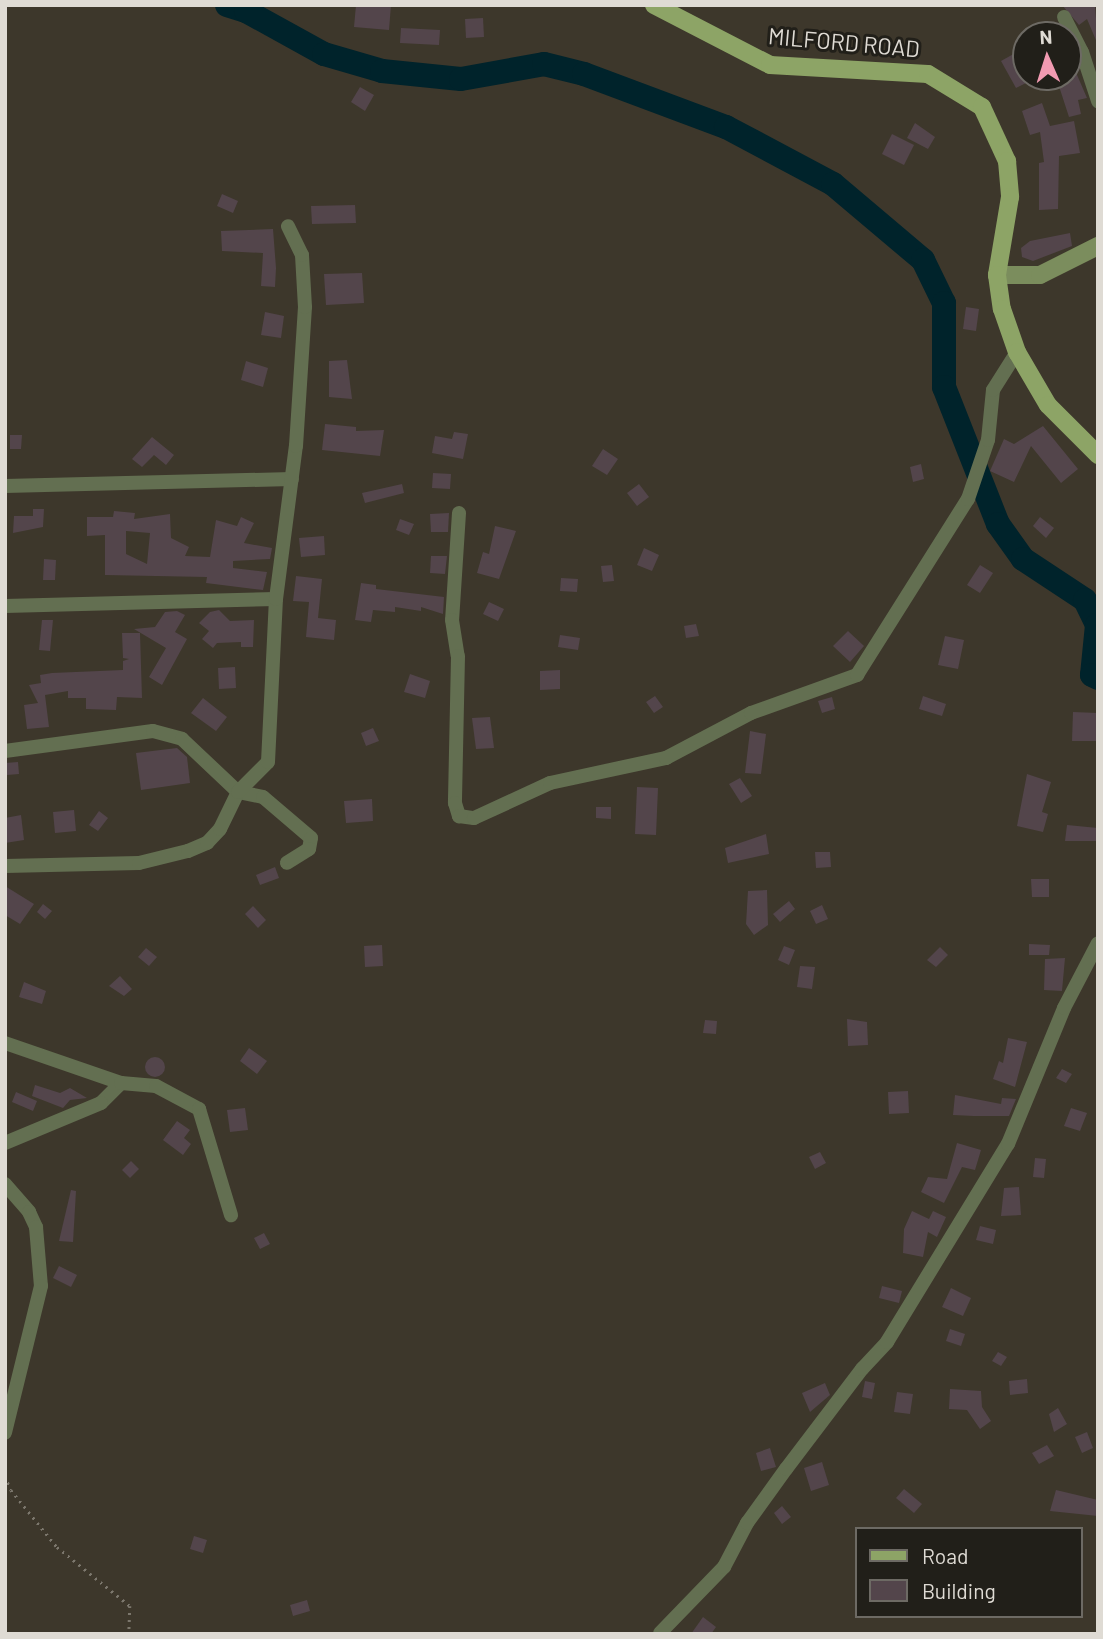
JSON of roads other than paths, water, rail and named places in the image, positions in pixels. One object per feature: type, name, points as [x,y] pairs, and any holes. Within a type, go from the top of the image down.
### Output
[{"type":"main road","name":"MILFORD ROAD","points":[[654,5],[770,65],[928,74],[965,93],[982,107],[1007,161],[1010,197],[997,275],[1002,309],[1017,352],[1048,405],[1098,455]]},
{"type":"street","points":[[1064,17],[1082,52],[1098,101]]},
{"type":"street","points":[[5,866],[139,863],[171,857],[207,843],[220,829],[238,792],[268,762],[272,745],[276,599],[292,479],[304,279],[302,255],[288,226]]},
{"type":"street","points":[[997,275],[1040,275],[1098,247]]},
{"type":"street","points":[[459,513],[452,620],[458,656],[455,803],[459,816],[465,818],[485,816],[550,783],[666,758],[751,713],[857,675],[968,499],[990,430],[993,390],[1017,352]]},
{"type":"street","points":[[5,486],[292,479]]},
{"type":"street","points":[[5,606],[276,599]]},
{"type":"street","points":[[5,751],[153,731],[182,739],[238,792],[263,797],[311,838],[309,849],[287,863]]},
{"type":"street","points":[[660,1633],[724,1567],[747,1523],[786,1469],[862,1369],[887,1342],[1008,1144],[1064,1008],[1098,943]]},
{"type":"street","points":[[5,1044],[121,1083],[156,1086],[199,1109],[231,1215]]},
{"type":"street","points":[[5,1143],[101,1103],[121,1083]]},
{"type":"street","points":[[5,1184],[29,1212],[36,1227],[41,1286],[5,1433]]},
{"type":"waterway","points":[[227,5],[246,11],[324,54],[382,71],[461,79],[544,64],[584,74],[726,127],[833,184],[923,260],[944,303],[944,387],[998,524],[1023,559],[1085,600],[1097,625],[1092,675],[1098,678]]}]
